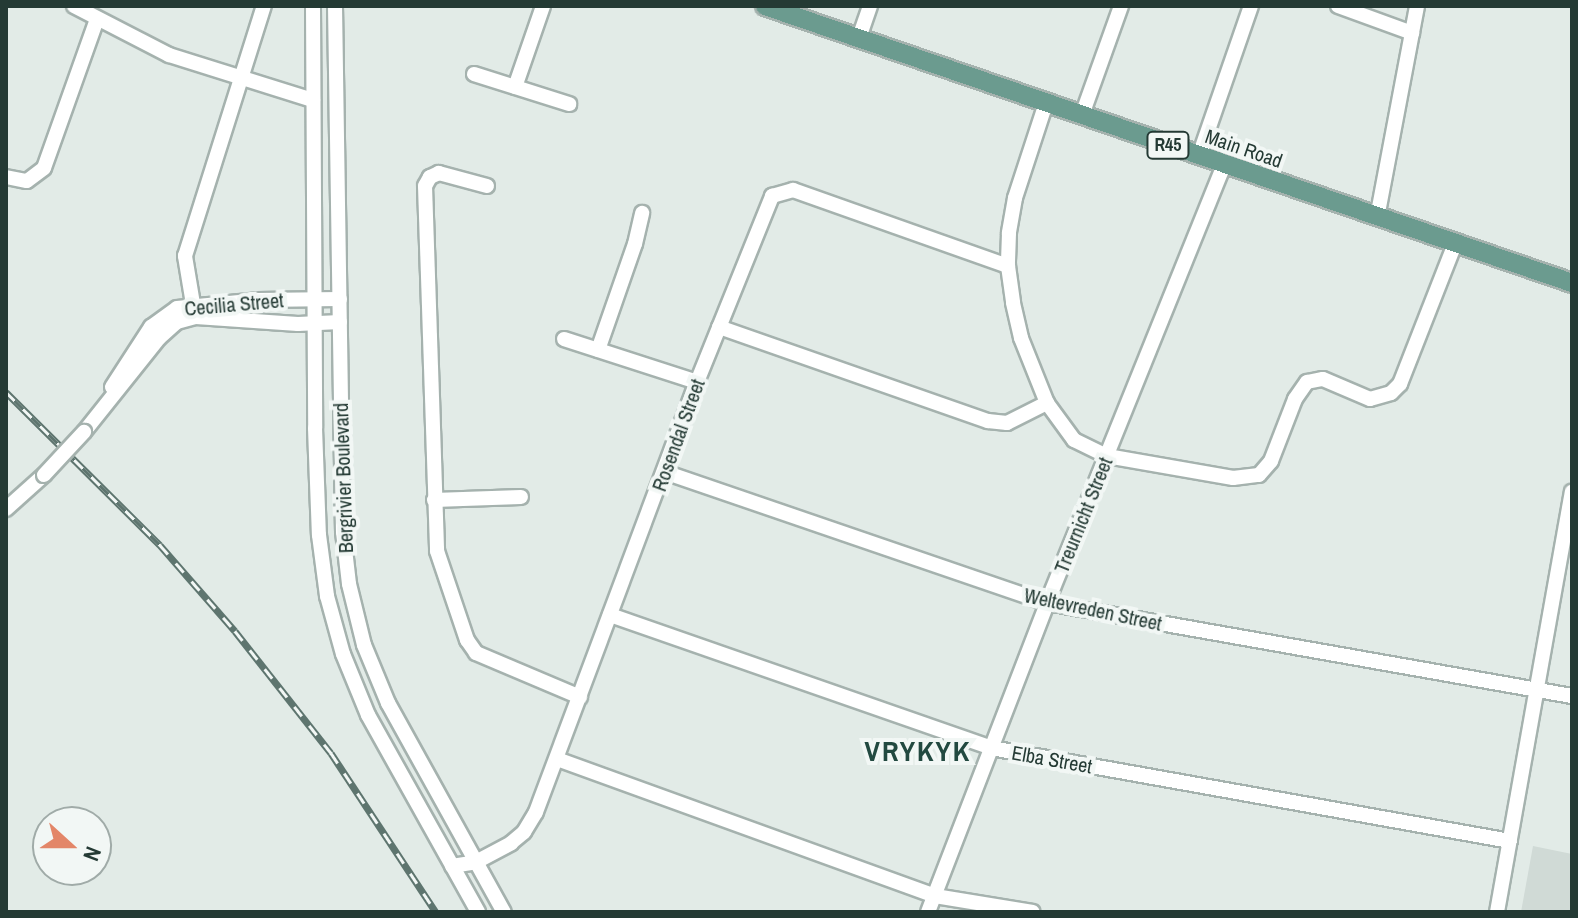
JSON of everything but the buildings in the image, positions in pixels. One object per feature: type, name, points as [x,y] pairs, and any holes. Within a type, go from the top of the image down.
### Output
[{"type":"main road","name":"Main Road","points":[[765,6],[1572,283]]},
{"type":"street","points":[[74,6],[169,55],[313,100]]},
{"type":"street","points":[[193,304],[185,256],[264,6]]},
{"type":"street","name":"Bergrivier Boulevard","points":[[313,6],[317,501],[327,596],[343,654],[368,715],[478,912]]},
{"type":"street","name":"Bergrivier Boulevard","points":[[335,6],[343,532],[358,622],[402,730],[504,912]]},
{"type":"street","points":[[515,87],[543,6]]},
{"type":"street","points":[[859,38],[870,6]]},
{"type":"street","points":[[1082,115],[1121,6]]},
{"type":"street","points":[[1199,156],[1251,6]]},
{"type":"street","points":[[1338,6],[1412,33]]},
{"type":"street","points":[[1377,218],[1417,6]]},
{"type":"street","points":[[6,177],[27,181],[44,168],[97,19]]},
{"type":"street","points":[[474,74],[569,104]]},
{"type":"street","points":[[1046,103],[1015,198],[1008,266],[1021,338],[1047,403],[1074,440],[1107,456],[1233,478],[1259,475],[1271,461],[1295,399],[1307,382],[1323,379],[1370,399],[1391,393],[1400,384],[1455,244]]},
{"type":"street","name":"Treurnicht Street","points":[[928,912],[1047,603],[1224,165]]},
{"type":"street","points":[[487,186],[439,173],[430,177],[425,186],[434,500],[440,566],[471,647],[485,659],[580,697]]},
{"type":"street","name":"Rosendal Street","points":[[452,866],[476,862],[524,832],[536,812],[697,382],[766,203],[772,196],[785,190],[1008,266]]},
{"type":"street","points":[[598,350],[635,244],[642,213]]},
{"type":"street","name":"Cecilia Street","points":[[88,427],[151,327],[166,313],[193,304],[340,299]]},
{"type":"street","name":"Cecilia Street","points":[[6,509],[44,475],[88,427],[159,338],[177,322],[196,317],[340,322]]},
{"type":"street","points":[[719,327],[993,422],[1007,423],[1047,403]]},
{"type":"street","points":[[564,339],[697,382]]},
{"type":"street","name":"Weltevreden Street","points":[[664,472],[1047,603],[1572,696]]},
{"type":"street","points":[[1497,912],[1572,492]]},
{"type":"street","points":[[434,500],[521,497]]},
{"type":"street","name":"Elba Street","points":[[610,615],[991,748],[1510,841]]},
{"type":"street","points":[[557,759],[935,896],[1033,912]]},
{"type":"shaded area","points":[[1533,846],[1572,854],[1572,912],[1521,912]]},
{"type":"railway","points":[[6,392],[160,545],[235,631],[331,753],[436,912]]},
{"type":"district","name":"VRYKYK","points":[[918,751]]}]
